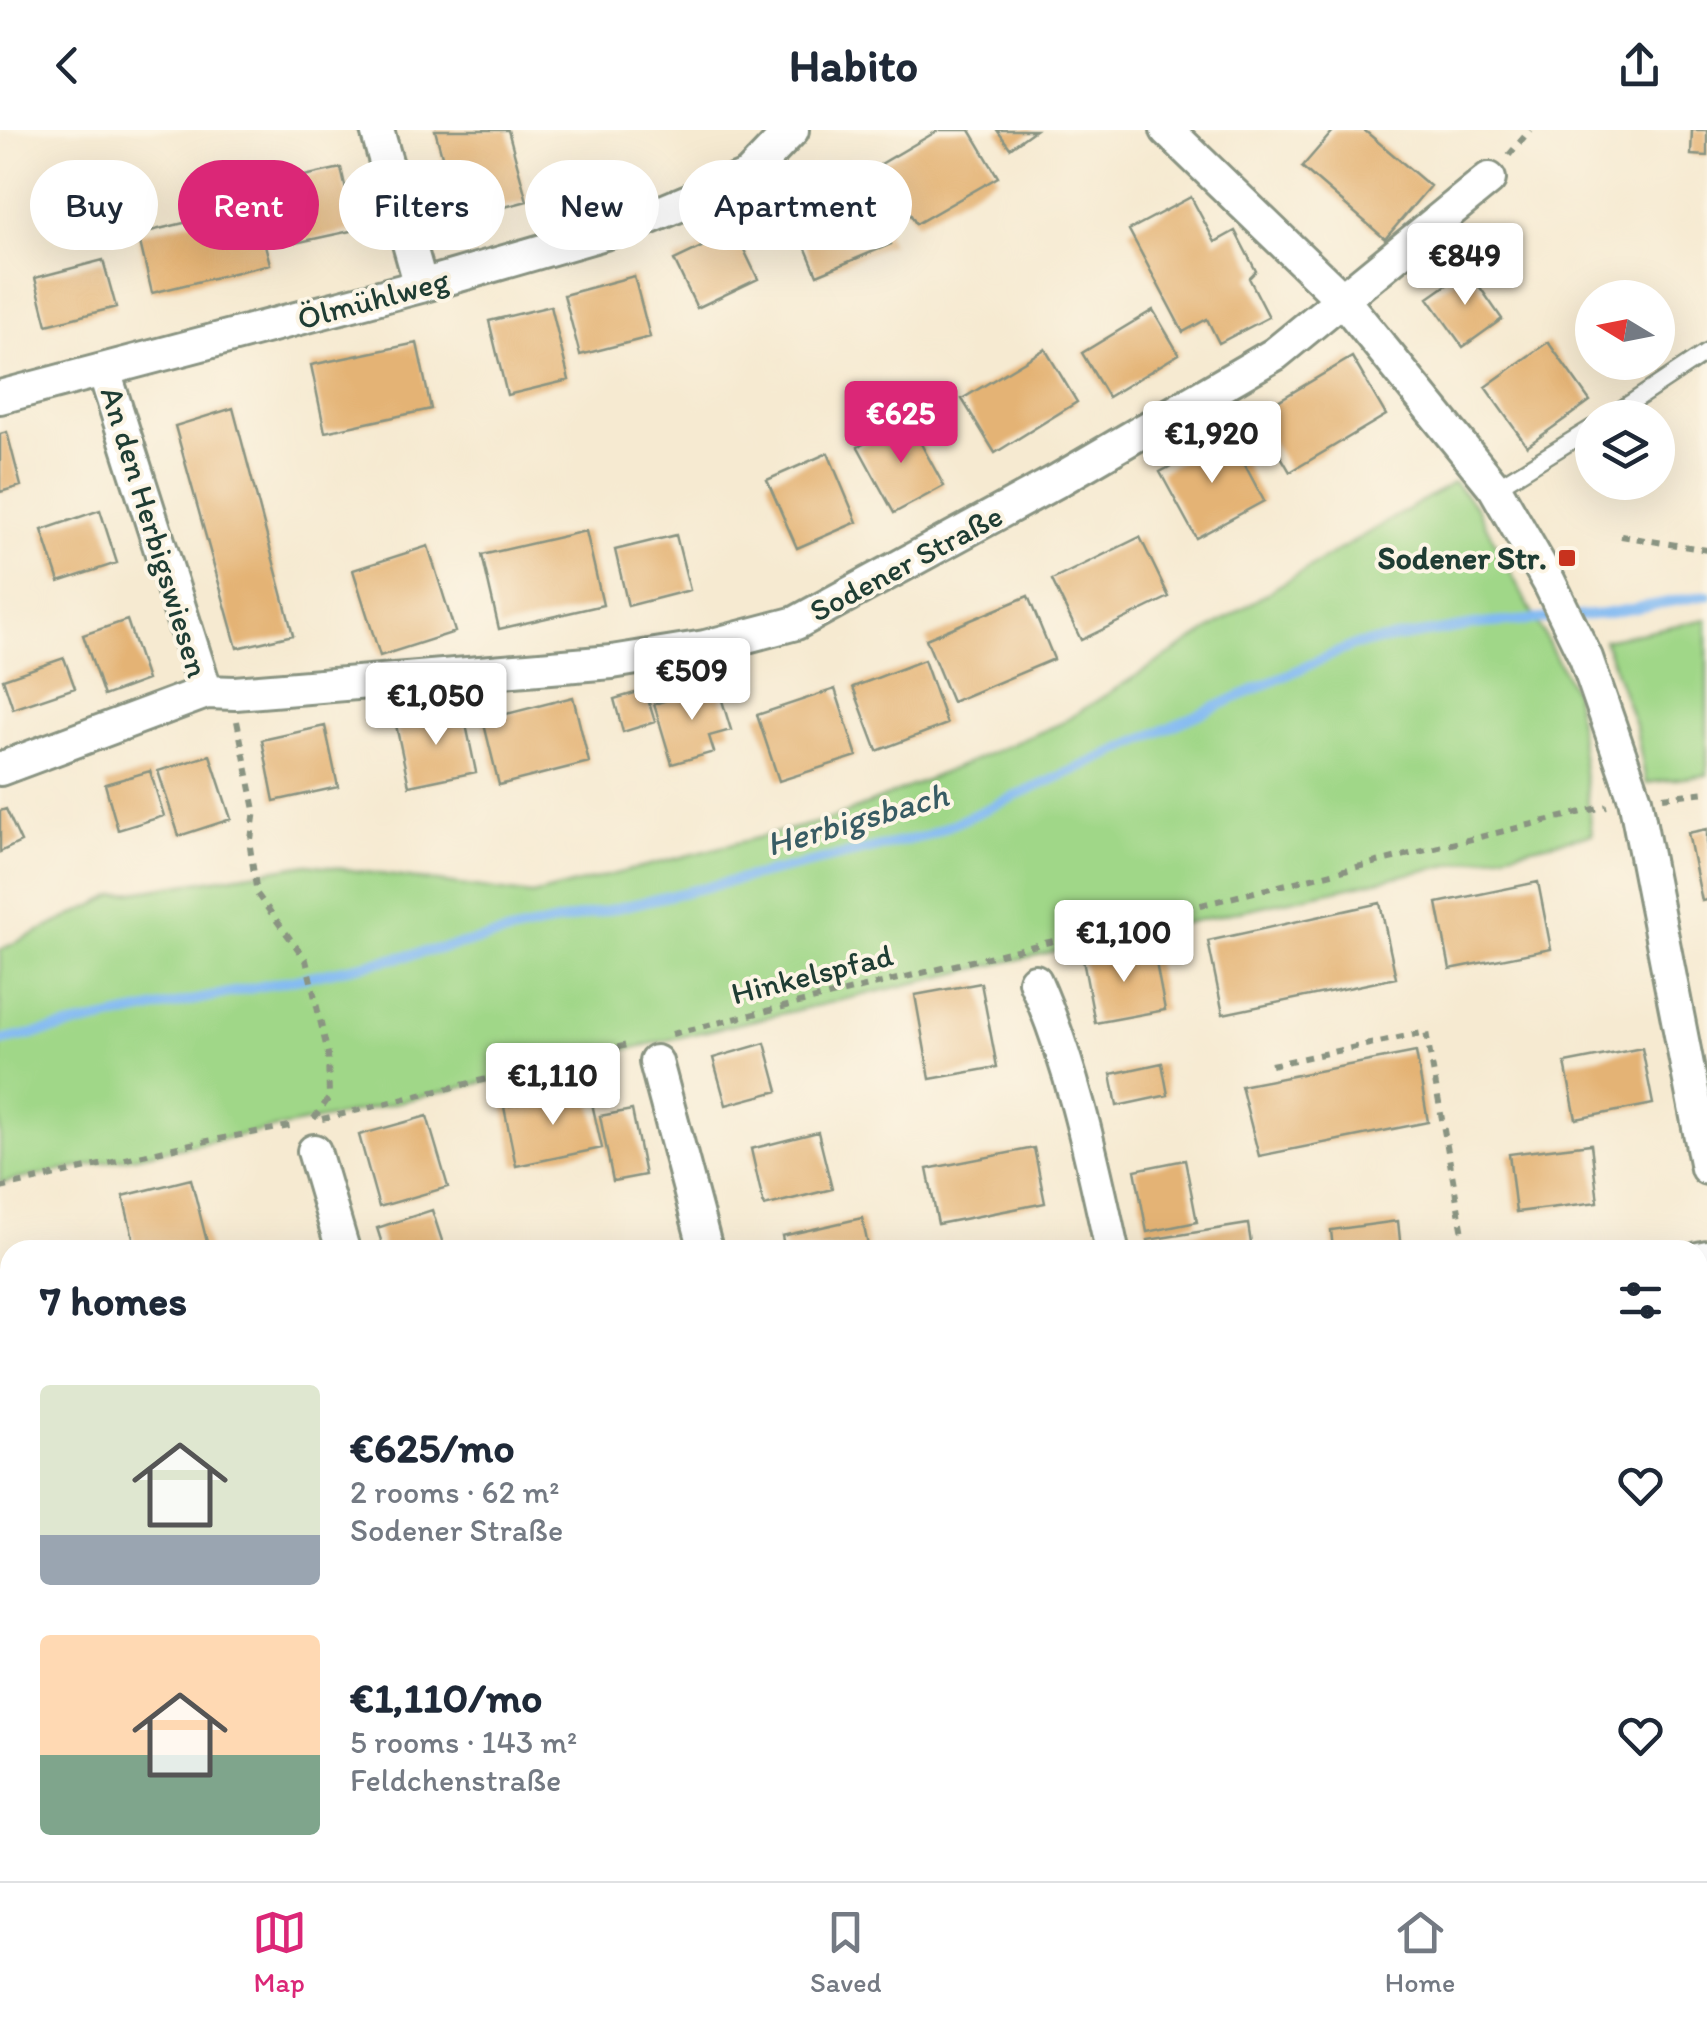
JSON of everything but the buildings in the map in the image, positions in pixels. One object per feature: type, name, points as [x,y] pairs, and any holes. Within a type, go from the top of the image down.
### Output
[{"type":"street","points":[[377,130],[421,286]]},
{"type":"street","name":"Ölmühlweg","points":[[0,398],[630,226],[748,176],[792,130]]},
{"type":"street","points":[[1167,130],[1343,300],[1495,488],[1549,582],[1586,658],[1635,800],[1707,1168]]},
{"type":"street","name":"Sodener Straße","points":[[0,769],[220,692],[612,662],[705,648],[796,623],[1057,481],[1258,364],[1490,179]]},
{"type":"street","name":"An den Herbigswiesen","points":[[104,371],[220,692]]},
{"type":"street","points":[[1034,981],[1056,1029],[1110,1240]]},
{"type":"street","points":[[650,1048],[703,1240]]},
{"type":"street","points":[[313,1136],[340,1240]]},
{"type":"lane","points":[[1635,400],[1707,352]]},
{"type":"lane","points":[[1495,488],[1575,439]]},
{"type":"path","points":[[1621,536],[1707,550]]},
{"type":"path","points":[[220,692],[238,739],[256,810],[250,847],[257,894],[306,960],[328,1054],[329,1098],[313,1136]]},
{"type":"path","name":"Hinkelspfad","points":[[0,1188],[192,1144],[313,1136],[1635,800]]},
{"type":"path","points":[[1271,1065],[1426,1032],[1464,1240]]},
{"type":"green space","points":[[1454,482],[1476,507],[1574,692],[1592,834],[1002,963],[338,1116],[0,1183],[0,950],[115,895],[308,864],[532,895],[835,818],[1060,724],[1275,588]]},
{"type":"green space","points":[[1707,619],[1707,775],[1646,783],[1636,728],[1604,640]]},
{"type":"waterway","name":"Herbigsbach","points":[[0,1041],[458,945],[926,836],[1354,645],[1480,624],[1604,614],[1707,595]]},
{"type":"place","name":"Sodener Str.","points":[[1567,558]]}]
